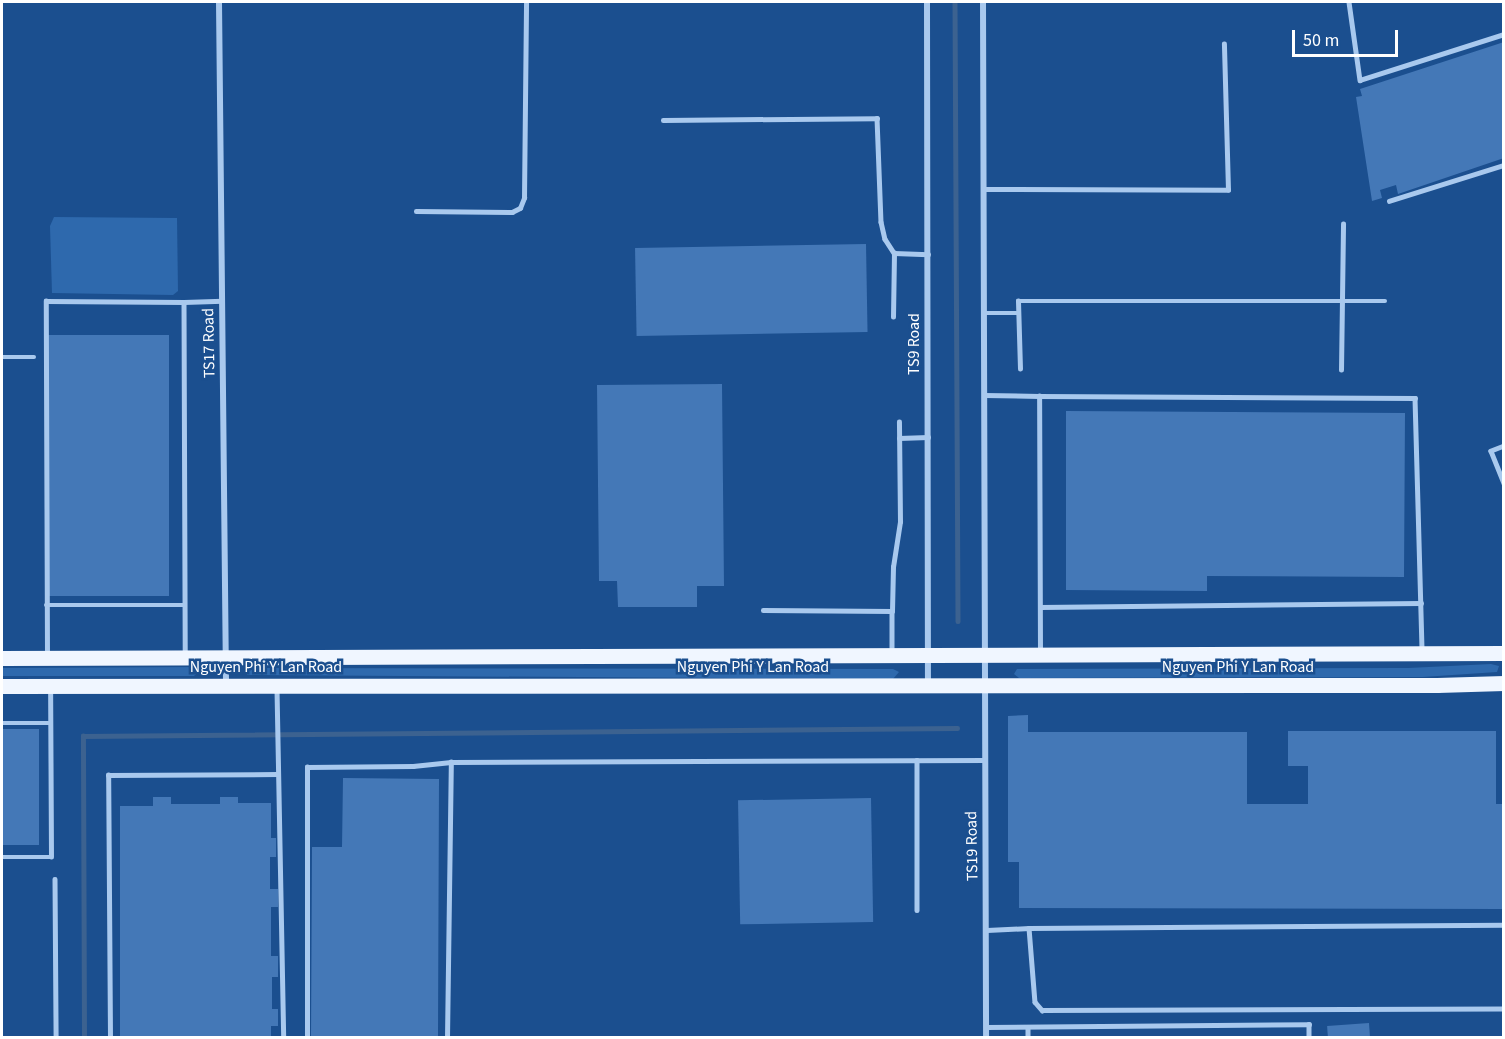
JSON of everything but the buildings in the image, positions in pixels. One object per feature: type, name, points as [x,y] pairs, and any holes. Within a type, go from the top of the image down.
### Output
[{"type":"main road","name":"Nguyen Phi Y Lan Road","points":[[2,658],[1503,653]]},
{"type":"main road","name":"Nguyen Phi Y Lan Road","points":[[2,686],[984,686],[1503,683]]},
{"type":"street","name":"TS17 Road","points":[[219,2],[226,685]]},
{"type":"street","name":"TS9 Road","points":[[927,2],[928,686]]},
{"type":"street","name":"TS19 Road","points":[[983,2],[986,1038]]},
{"type":"lane","points":[[416,211],[512,212],[520,208],[524,198],[526,2]]},
{"type":"lane","points":[[1349,2],[1360,80],[1503,34]]},
{"type":"lane","points":[[984,189],[1228,190],[1224,44]]},
{"type":"lane","points":[[663,120],[877,118],[881,222],[885,239],[894,254],[893,317]]},
{"type":"lane","points":[[1389,201],[1503,165]]},
{"type":"lane","points":[[1341,370],[1343,224]]},
{"type":"lane","points":[[894,254],[928,254]]},
{"type":"lane","points":[[46,658],[46,301],[222,301]]},
{"type":"lane","points":[[1020,369],[1018,301],[1385,301]]},
{"type":"lane","points":[[184,302],[185,658]]},
{"type":"lane","points":[[984,313],[1018,313]]},
{"type":"lane","points":[[2,357],[34,357]]},
{"type":"lane","points":[[984,395],[1415,398],[1422,653]]},
{"type":"lane","points":[[1039,396],[1040,654]]},
{"type":"lane","points":[[892,655],[893,567],[900,522],[899,422]]},
{"type":"lane","points":[[899,438],[928,437]]},
{"type":"lane","points":[[1503,446],[1491,452],[1503,483]]},
{"type":"lane","points":[[1040,608],[1421,603]]},
{"type":"lane","points":[[46,605],[185,605]]},
{"type":"lane","points":[[763,610],[892,611]]},
{"type":"lane","points":[[2,857],[51,856],[50,685]]},
{"type":"lane","points":[[277,685],[284,1038]]},
{"type":"lane","points":[[2,723],[50,723]]},
{"type":"lane","points":[[917,760],[917,910]]},
{"type":"lane","points":[[307,1038],[307,767],[413,766],[451,762],[985,760]]},
{"type":"lane","points":[[447,1038],[451,762]]},
{"type":"lane","points":[[110,1038],[108,775],[278,774]]},
{"type":"lane","points":[[55,879],[56,1038]]},
{"type":"lane","points":[[987,930],[1029,927],[1503,926]]},
{"type":"lane","points":[[1029,927],[1035,1002],[1042,1010],[1503,1008]]},
{"type":"lane","points":[[986,1027],[1309,1024],[1309,1038]]},
{"type":"lane","points":[[1028,1027],[1028,1038]]},
{"type":"shaded area","points":[[54,217],[177,218],[178,291],[173,295],[52,293],[50,226]]},
{"type":"shaded area","points":[[1491,664],[1499,666],[1497,672],[1423,677],[1019,678],[1014,674],[1017,669],[1408,668]]},
{"type":"shaded area","points":[[195,667],[198,672],[194,676],[2,676],[2,668]]},
{"type":"shaded area","points":[[253,668],[893,669],[899,672],[893,679],[247,675],[246,670]]},
{"type":"waterway","points":[[955,2],[958,621]]},
{"type":"waterway","points":[[84,1038],[83,736],[957,728]]}]
